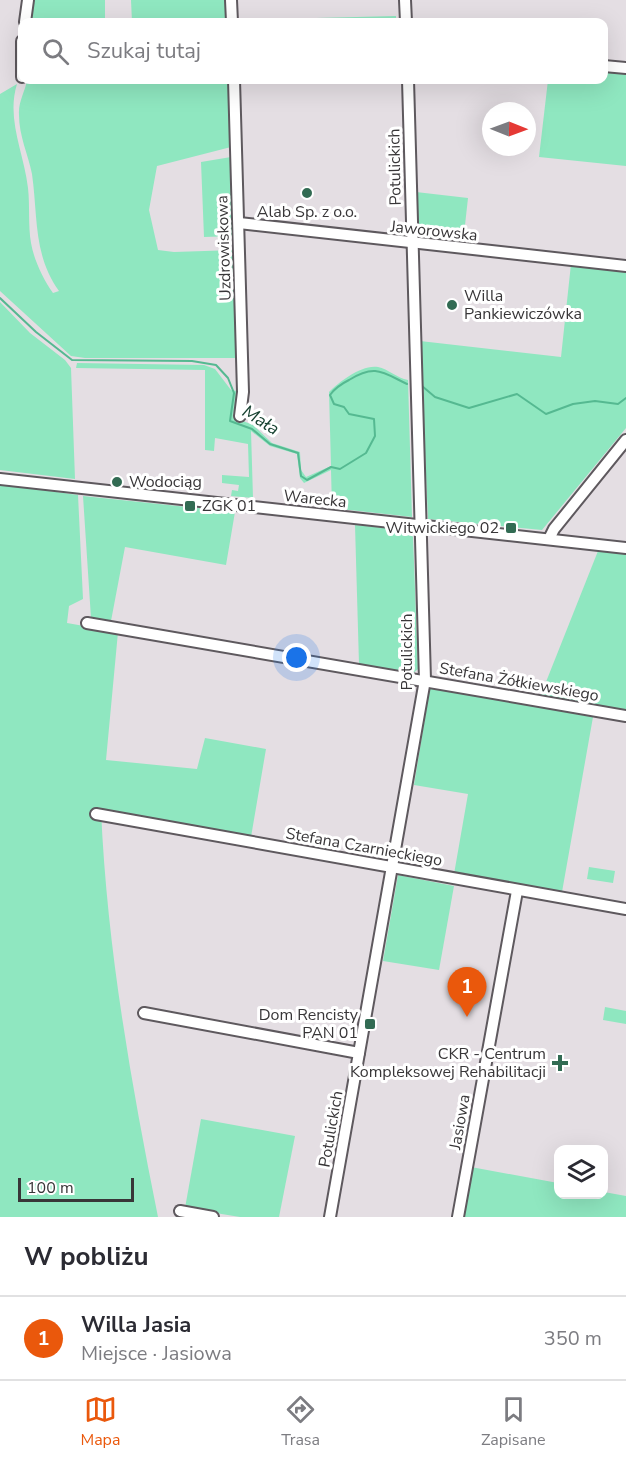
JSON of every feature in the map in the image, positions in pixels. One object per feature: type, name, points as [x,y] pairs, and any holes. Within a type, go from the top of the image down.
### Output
[{"type":"street","points":[[26,18],[28,0]]},
{"type":"street","points":[[231,0],[232,18]]},
{"type":"street","points":[[405,0],[406,18]]},
{"type":"street","points":[[608,66],[626,68]]},
{"type":"street","name":"Uzdrowiskowa","points":[[234,84],[243,392],[240,416]]},
{"type":"street","name":"Potulickich","points":[[330,1217],[425,680],[408,84]]},
{"type":"street","name":"Jaworowska","points":[[239,223],[411,244],[626,266]]},
{"type":"street","points":[[549,539],[551,532],[626,440]]},
{"type":"street","name":"Warecka","points":[[0,479],[626,548]]},
{"type":"street","name":"Stefana Żółkiewskiego","points":[[87,623],[626,716]]},
{"type":"street","name":"Stefana Czarnieckiego","points":[[96,814],[626,909]]},
{"type":"street","name":"Jasiowa","points":[[458,1217],[517,891]]},
{"type":"street","points":[[144,1013],[359,1053]]},
{"type":"street","points":[[180,1211],[213,1217]]},
{"type":"green space","points":[[33,0],[105,0],[105,18],[31,18]]},
{"type":"green space","points":[[131,0],[226,0],[227,18],[132,18]]},
{"type":"green space","points":[[396,16],[396,18],[316,18]]},
{"type":"green space","points":[[608,70],[626,72],[626,166],[539,157],[548,84],[608,84]]},
{"type":"green space","points":[[17,84],[14,97],[15,123],[28,188],[31,243],[46,282],[53,293],[59,291],[45,263],[38,235],[32,174],[20,130],[20,106],[26,84],[229,84],[231,147],[157,166],[149,210],[158,250],[174,252],[235,250],[236,358],[85,358],[71,356],[0,291],[0,94]]},
{"type":"green space","points":[[231,157],[235,236],[204,237],[201,162]]},
{"type":"green space","points":[[416,192],[468,198],[463,243],[417,238]]},
{"type":"green space","points":[[571,264],[626,270],[626,428],[542,530],[428,519],[420,341],[561,357]]},
{"type":"green space","points":[[0,302],[30,333],[65,360],[71,368],[75,479],[0,470]]},
{"type":"green space","points":[[77,363],[204,365],[215,369],[231,390],[237,391],[233,417],[253,425],[272,443],[300,452],[301,470],[306,477],[331,466],[329,392],[351,375],[365,368],[382,368],[408,380],[412,517],[332,508],[331,470],[304,483],[300,478],[297,454],[270,446],[251,431],[253,498],[231,496],[232,490],[238,491],[239,485],[222,483],[222,475],[249,477],[248,444],[215,438],[214,451],[205,450],[205,370],[76,368]]},
{"type":"green space","points":[[0,484],[78,495],[83,599],[69,606],[67,623],[118,632],[106,760],[197,769],[205,738],[266,749],[251,837],[101,810],[109,913],[122,1015],[158,1217],[0,1217]]},
{"type":"green space","points":[[83,496],[235,512],[226,565],[125,547],[111,621],[91,618]]},
{"type":"green space","points":[[355,525],[407,530],[413,537],[418,669],[412,674],[359,664]]},
{"type":"green space","points":[[598,551],[626,554],[626,711],[540,697]]},
{"type":"green space","points":[[430,687],[593,717],[562,892],[454,874],[468,794],[414,785]]},
{"type":"green space","points":[[589,867],[615,871],[613,883],[587,879]]},
{"type":"green space","points":[[398,875],[454,886],[439,970],[383,961]]},
{"type":"green space","points":[[605,1007],[626,1011],[626,1024],[603,1020]]},
{"type":"green space","points":[[201,1119],[295,1136],[279,1217],[240,1217],[185,1208]]},
{"type":"green space","points":[[471,1167],[554,1182],[554,1199],[608,1199],[608,1193],[626,1196],[626,1217],[462,1217]]},
{"type":"waterway","name":"Mała","points":[[0,298],[36,332],[72,360],[192,361],[216,365],[228,378],[234,393],[230,421],[252,429],[270,444],[298,453],[301,476],[307,480],[331,467],[340,469],[366,453],[375,436],[374,419],[349,414],[344,407],[334,404],[330,395],[334,390],[358,375],[372,371],[385,373],[407,384]]},
{"type":"waterway","name":"Mała","points":[[422,386],[435,397],[469,408],[517,394],[546,414],[573,404],[595,401],[618,404],[626,398]]},
{"type":"place","name":"Alab Sp. z o.o.","points":[[307,193]]},
{"type":"place","name":"Willa Pankiewiczówka","points":[[452,305]]},
{"type":"place","name":"Wodociąg","points":[[117,482]]},
{"type":"place","name":"ZGK 01","points":[[190,506]]},
{"type":"place","name":"Witwickiego 02","points":[[511,528]]},
{"type":"place","name":"Willa Jasia","points":[[467,1017]]},
{"type":"place","name":"Dom Rencisty PAN 01","points":[[370,1024]]},
{"type":"place","name":"CKR - Centrum Kompleksowej Rehabilitacji","points":[[560,1063]]}]
